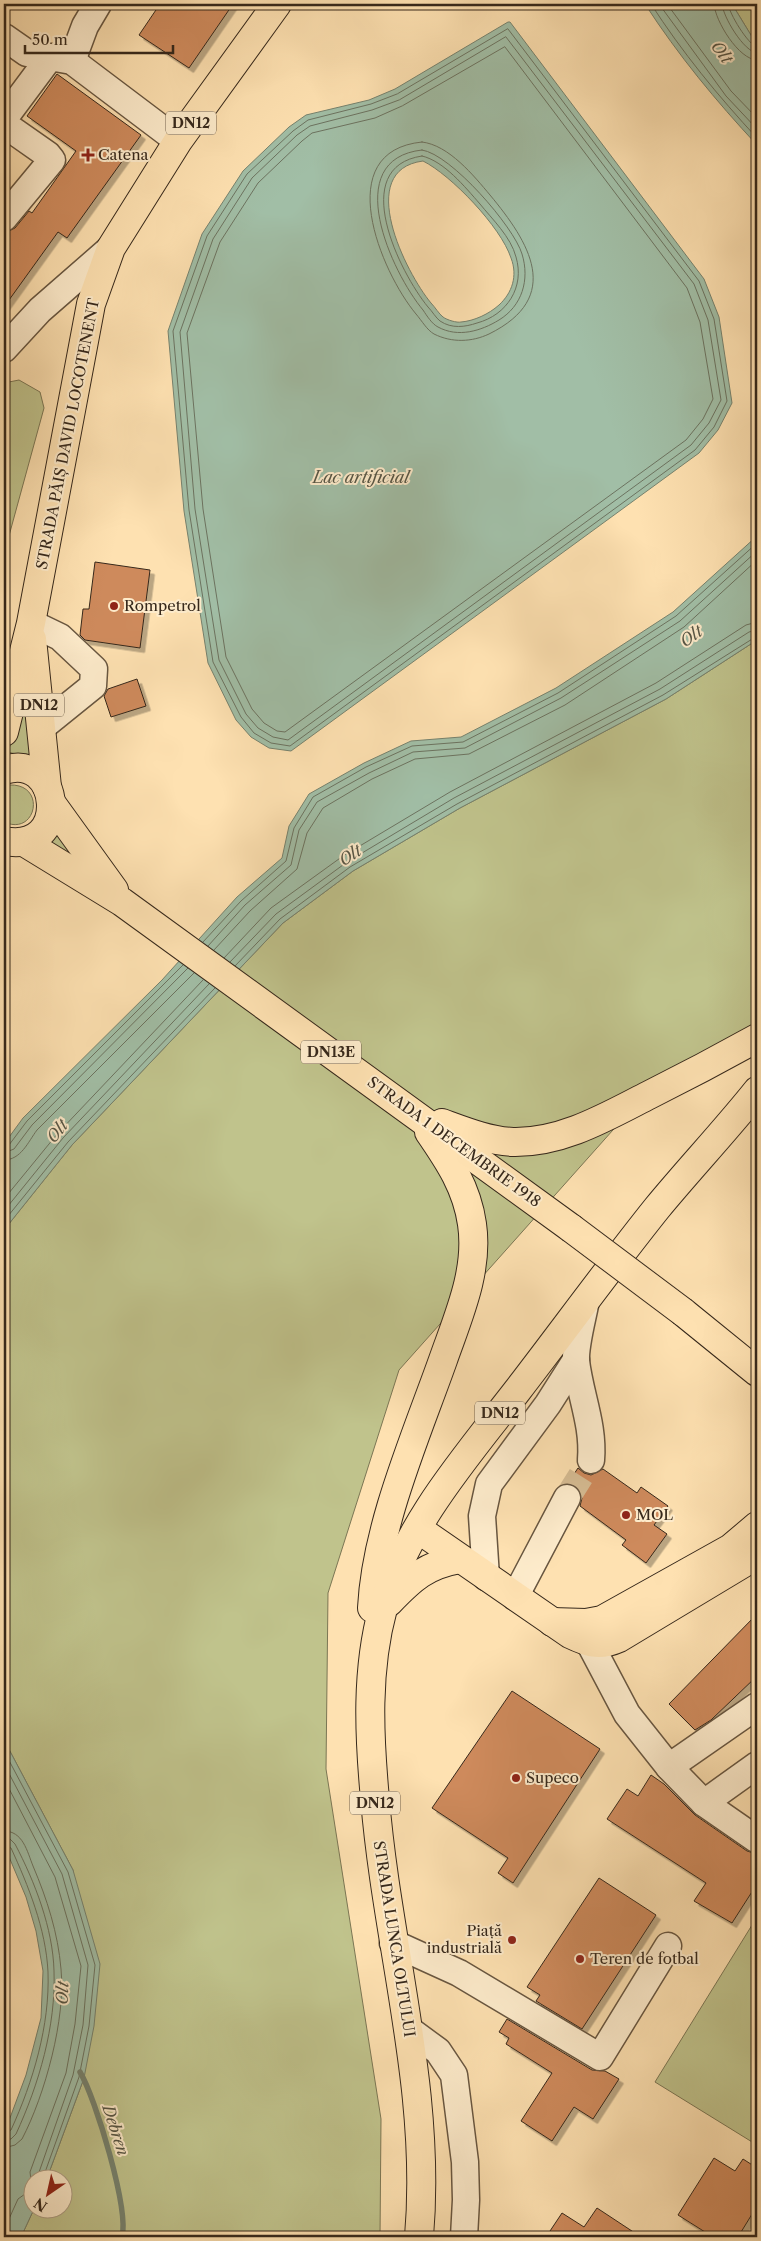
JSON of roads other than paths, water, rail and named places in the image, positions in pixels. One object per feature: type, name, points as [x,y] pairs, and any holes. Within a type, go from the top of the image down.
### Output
[{"type":"main road","name":"STRADA PĂIȘ DAVID LOCOTENENT","points":[[4,732],[10,684],[31,623],[91,304],[112,248],[178,141],[277,4]]},
{"type":"main road","name":"STRADA PĂIȘ DAVID LOCOTENENT","points":[[31,623],[41,728],[50,795]]},
{"type":"main road","name":"STRADA 1 DECEMBRIE 1918","points":[[4,770],[20,768],[31,771],[50,795],[122,902]]},
{"type":"main road","name":"DN12","points":[[11,845],[35,837],[45,828],[50,817],[50,795]]},
{"type":"main road","name":"STRADA 1 DECEMBRIE 1918","points":[[11,845],[122,902],[414,1112],[571,1228],[683,1312],[757,1372]]},
{"type":"main road","points":[[414,1112],[461,1130],[511,1142],[536,1141],[563,1135],[612,1114],[757,1038]]},
{"type":"main road","name":"DN12","points":[[418,1529],[455,1471],[586,1300],[658,1207],[757,1091]]},
{"type":"main road","name":"DN12","points":[[728,1126],[757,1103]]},
{"type":"main road","points":[[372,1662],[373,1591],[382,1537],[462,1306],[474,1251],[472,1224],[465,1193],[451,1164],[414,1112]]},
{"type":"main road","points":[[551,1622],[586,1623],[602,1620],[731,1548],[757,1526]]},
{"type":"main road","points":[[418,1529],[551,1622],[590,1644],[604,1644],[619,1638],[757,1555]]},
{"type":"main road","name":"STRADA LUNCA OLTULUI","points":[[418,1529],[394,1579],[383,1608],[372,1662],[370,1727],[374,1798],[381,1868],[408,2029],[421,2134],[422,2199],[419,2237]]},
{"type":"main road","points":[[383,1608],[410,1580],[425,1569],[446,1562],[460,1560]]},
{"type":"street","points":[[4,218],[52,160],[5,122],[6,116],[61,59],[98,4]]},
{"type":"street","points":[[4,37],[27,53],[61,59],[178,141]]},
{"type":"street","name":"STRADA PĂIȘ DAVID LOCOTENENT","points":[[4,349],[40,310],[112,248]]},
{"type":"street","points":[[31,623],[60,637],[94,669],[92,686],[41,728]]},
{"type":"street","points":[[586,1300],[576,1360],[590,1426],[592,1442],[591,1460]]},
{"type":"street","points":[[486,1577],[482,1516],[489,1484],[548,1404],[576,1360]]},
{"type":"street","points":[[515,1597],[567,1498]]},
{"type":"street","points":[[590,1644],[627,1714],[669,1768],[704,1803],[757,1837]]},
{"type":"street","points":[[669,1768],[757,1706]]},
{"type":"street","points":[[704,1803],[757,1765]]},
{"type":"street","points":[[393,1943],[459,1973],[600,2057],[668,1946]]},
{"type":"street","points":[[408,2029],[438,2051],[454,2075],[465,2162],[466,2200],[464,2237]]},
{"type":"water","name":"Olt","points":[[645,4],[732,4],[757,45],[757,145],[698,77]]},
{"type":"water","name":"Lac artificial","points":[[510,22],[704,279],[719,317],[732,403],[718,430],[699,453],[291,751],[269,748],[251,737],[236,720],[208,663],[184,511],[168,331],[202,234],[243,171],[289,127],[306,115],[369,100],[395,89]],"holes":[[[423,161],[461,190],[486,217],[505,246],[513,265],[514,278],[504,300],[495,308],[476,319],[457,322],[440,314],[421,289],[410,269],[399,247],[392,224],[389,202],[392,183],[403,168]]]},
{"type":"water","name":"Olt","points":[[757,536],[757,640],[666,699],[460,808],[353,871],[283,923],[72,1145],[4,1230],[4,1144],[23,1118],[162,980],[237,897],[282,858],[289,826],[309,794],[364,763],[411,741],[461,737],[556,688],[673,612]]},
{"type":"water","name":"Olt","points":[[4,1740],[73,1870],[100,1964],[94,2026],[84,2078],[51,2168],[22,2168],[22,2218],[30,2218],[21,2237],[4,2237],[4,2134],[26,2075],[41,2018],[43,1971],[36,1931],[26,1897],[4,1845]]},
{"type":"waterway","name":"Debren","points":[[80,2072],[94,2105],[110,2154],[121,2203],[122,2237]]},
{"type":"tunnel","points":[[567,1498],[591,1460]]},
{"type":"place","name":"Catena","points":[[88,155]]},
{"type":"place","name":"Rompetrol","points":[[114,606]]},
{"type":"place","name":"MOL","points":[[626,1515]]},
{"type":"place","name":"Supeco","points":[[516,1778]]},
{"type":"place","name":"Piață industrială","points":[[512,1940]]},
{"type":"place","name":"Teren de fotbal","points":[[580,1959]]}]
